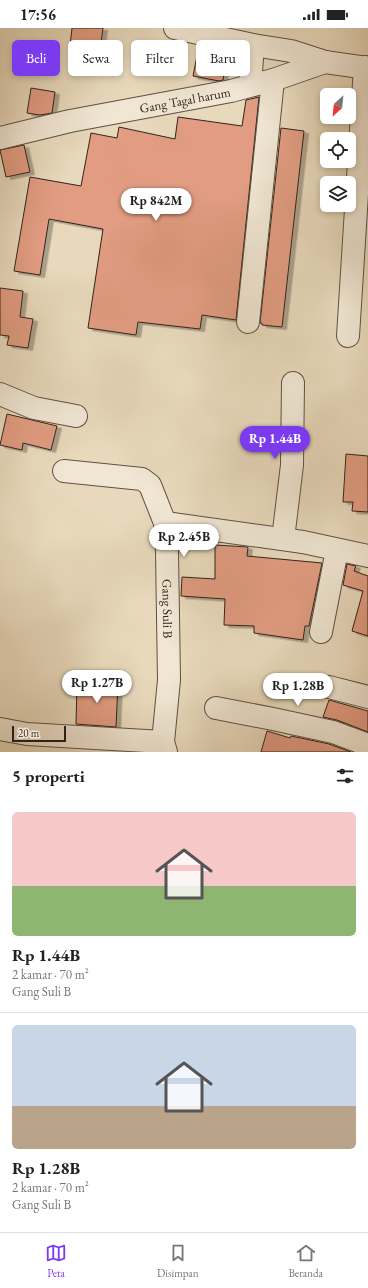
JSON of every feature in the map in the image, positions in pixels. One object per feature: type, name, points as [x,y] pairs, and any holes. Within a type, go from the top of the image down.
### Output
[{"type":"street","points":[[175,28],[253,45],[291,51],[325,62]]},
{"type":"street","points":[[250,85],[253,45]]},
{"type":"street","name":"Gang Tagal harum","points":[[0,138],[70,121],[230,90],[273,80],[325,62],[367,68]]},
{"type":"street","points":[[348,336],[367,68]]},
{"type":"street","points":[[248,322],[273,80]]},
{"type":"street","points":[[283,539],[292,465],[293,383]]},
{"type":"street","points":[[0,394],[34,408],[76,416]]},
{"type":"street","name":"Gang Suli B","points":[[64,471],[142,479],[150,485],[165,523],[167,552],[169,680],[165,747]]},
{"type":"street","points":[[165,523],[283,539],[368,556]]},
{"type":"street","points":[[321,632],[337,550]]},
{"type":"street","points":[[329,687],[368,697]]},
{"type":"street","points":[[216,708],[273,718],[333,732],[368,745]]},
{"type":"street","points":[[0,728],[27,734],[165,747]]},
{"type":"building","points":[[72,28],[103,28],[101,40],[71,40]]},
{"type":"building","points":[[196,61],[196,76],[224,76],[223,80],[219,81],[193,76]]},
{"type":"building","points":[[31,88],[55,92],[52,113],[40,115],[27,113]]},
{"type":"building","points":[[259,97],[236,320],[202,315],[200,329],[138,322],[136,335],[88,328],[103,229],[49,219],[40,275],[14,271],[30,177],[81,186],[91,133],[117,138],[119,127],[175,139],[178,117],[242,126],[246,100]]},
{"type":"building","points":[[281,128],[304,131],[282,327],[262,325],[262,323],[260,323]]},
{"type":"building","points":[[24,145],[30,172],[6,177],[0,150]]},
{"type":"building","points":[[0,288],[23,291],[20,317],[33,319],[28,348],[7,345],[9,336],[0,335]]},
{"type":"building","points":[[7,414],[57,426],[51,450],[23,443],[22,450],[0,445]]},
{"type":"building","points":[[346,454],[368,456],[368,512],[352,511],[353,502],[343,502]]},
{"type":"building","points":[[215,545],[248,547],[247,556],[322,563],[309,626],[305,626],[303,640],[254,633],[254,626],[224,625],[225,599],[181,596],[182,577],[215,579]]},
{"type":"building","points":[[347,564],[356,566],[354,571],[368,576],[368,636],[352,631],[363,591],[343,585]]},
{"type":"building","points":[[77,682],[118,683],[116,727],[76,724]]},
{"type":"building","points":[[329,700],[368,711],[368,732],[337,720],[323,717]]},
{"type":"building","points":[[267,731],[290,738],[291,736],[329,744],[351,752],[261,752]]}]
